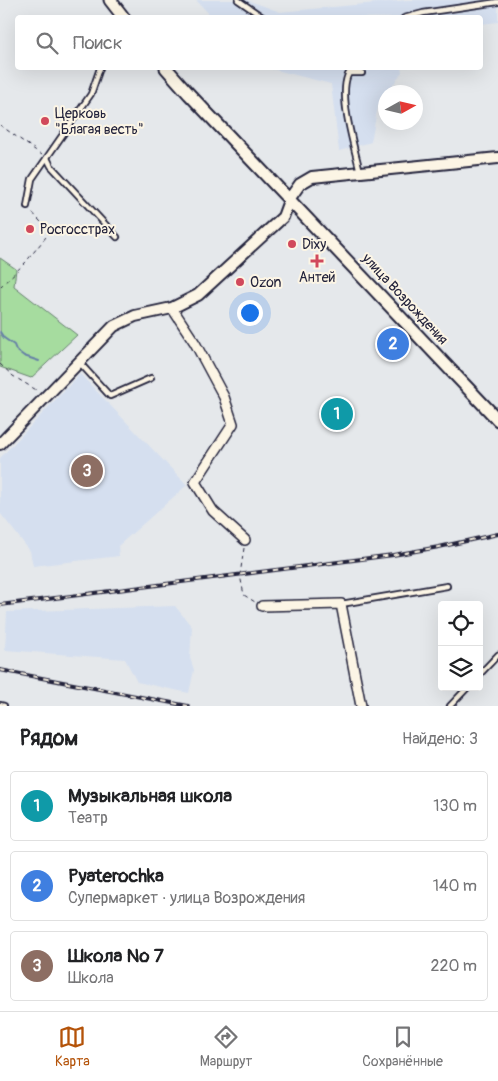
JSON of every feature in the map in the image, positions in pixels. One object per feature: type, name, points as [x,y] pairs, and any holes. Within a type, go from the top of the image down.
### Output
[{"type":"main road","points":[[110,0],[122,15]]},
{"type":"main road","name":"улица Возрождения","points":[[168,70],[498,420]]},
{"type":"street","points":[[0,444],[114,326],[135,316],[172,308],[198,295],[283,217],[290,198],[300,184],[312,177],[498,158]]},
{"type":"street","points":[[172,308],[195,343],[224,397],[233,424],[195,482],[213,512],[245,540]]},
{"type":"street","points":[[262,606],[341,604],[361,706]]},
{"type":"lane","points":[[238,0],[260,15]]},
{"type":"lane","points":[[415,15],[498,2]]},
{"type":"lane","points":[[28,206],[32,179],[91,94],[99,70]]},
{"type":"lane","points":[[360,172],[346,112],[345,79],[348,73],[362,73]]},
{"type":"lane","points":[[47,158],[52,166],[117,237]]},
{"type":"lane","points":[[79,362],[110,396],[152,378]]},
{"type":"lane","points":[[341,604],[446,586]]},
{"type":"lane","points":[[483,671],[498,655]]},
{"type":"lane","points":[[450,706],[464,691]]},
{"type":"lane","points":[[0,705],[4,706]]},
{"type":"path","points":[[0,125],[47,158]]},
{"type":"path","points":[[0,287],[25,263],[50,232],[34,216],[28,206]]},
{"type":"path","points":[[0,364],[14,376],[47,395]]},
{"type":"path","points":[[245,540],[240,575],[244,595],[262,606]]},
{"type":"shaded area","points":[[196,0],[247,0],[280,12],[408,0],[498,0],[498,22],[483,24],[483,15],[210,15]]},
{"type":"shaded area","points":[[276,70],[402,70],[393,85],[378,85],[378,106],[371,142],[339,151],[331,84]]},
{"type":"shaded area","points":[[80,374],[187,485],[118,546],[119,556],[33,566],[30,551],[0,513],[0,458]]},
{"type":"shaded area","points":[[175,606],[192,627],[190,658],[194,670],[189,693],[137,682],[125,659],[5,650],[7,612]]},
{"type":"green space","points":[[0,258],[16,269],[14,286],[77,335],[31,378],[0,367]]},
{"type":"waterway","points":[[0,332],[24,356],[39,361]]},
{"type":"railway","points":[[0,605],[393,555],[498,534]]},
{"type":"railway","points":[[0,670],[188,706]]},
{"type":"place","name":"Церковь \"Благая весть\"","points":[[45,121]]},
{"type":"place","name":"Росгосстрах","points":[[30,229]]},
{"type":"place","name":"Dixy","points":[[292,244]]},
{"type":"place","name":"Антей","points":[[317,261]]},
{"type":"place","name":"Ozon","points":[[240,282]]},
{"type":"place","name":"Pyaterochka","points":[[393,344]]},
{"type":"place","name":"Музыкальная школа","points":[[337,414]]},
{"type":"place","name":"Школа № 7","points":[[87,471]]}]
